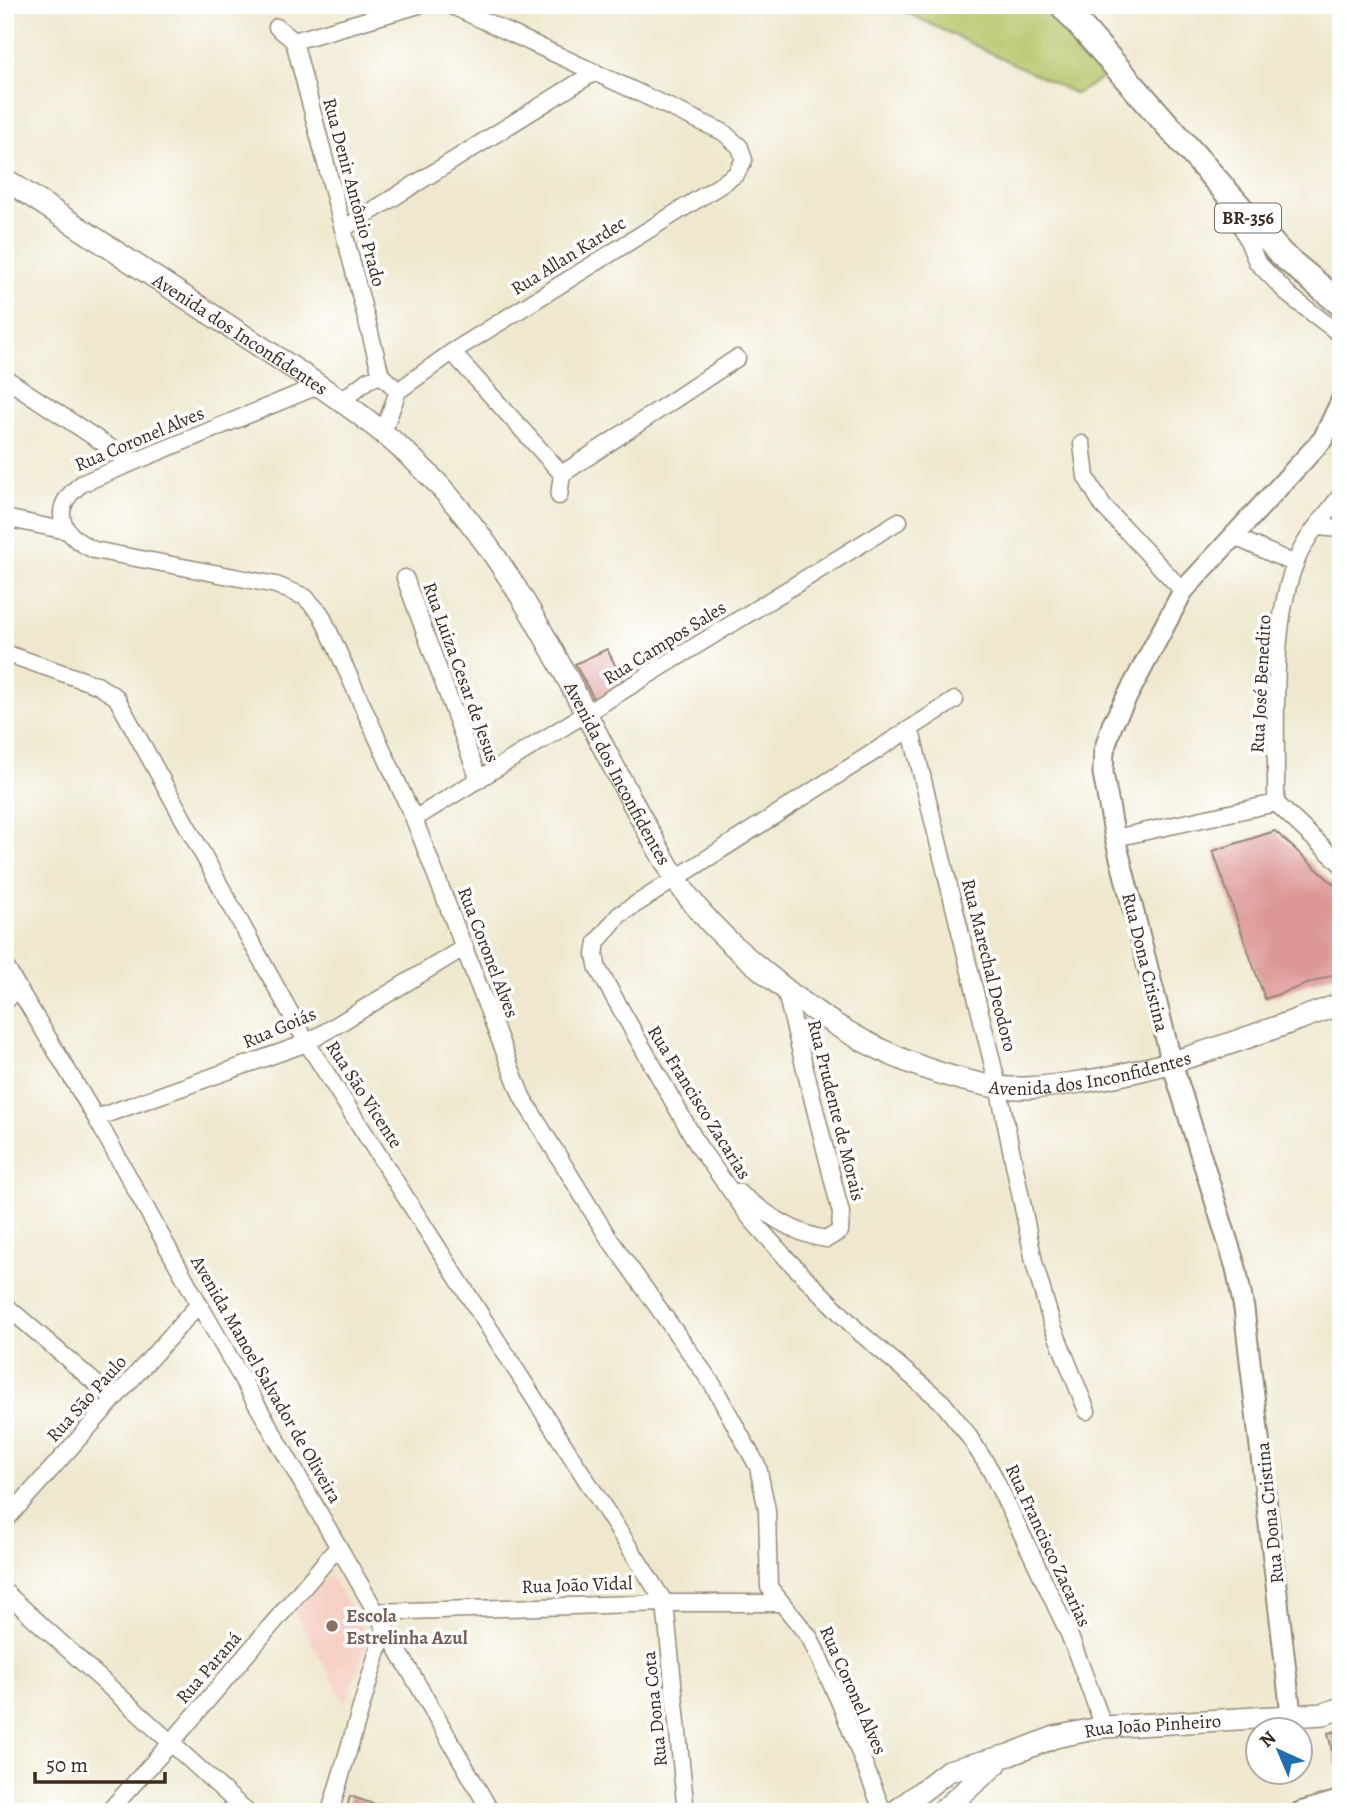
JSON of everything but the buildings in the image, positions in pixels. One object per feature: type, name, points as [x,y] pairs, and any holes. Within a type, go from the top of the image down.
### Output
[{"type":"main road","name":"BR-356","points":[[1062,5],[1281,254],[1341,304]]},
{"type":"main road","name":"Avenida dos Inconfidentes","points":[[5,179],[320,386],[382,435],[443,491],[480,535],[522,598],[675,878],[720,933],[785,989],[855,1037],[914,1065],[998,1086],[1043,1087],[1105,1079],[1172,1063],[1341,1003]]},
{"type":"main road","name":"Rua João Pinheiro","points":[[1009,1755],[1055,1737],[1104,1727],[1324,1714],[1341,1708]]},
{"type":"main road","points":[[896,1812],[948,1771],[1009,1755]]},
{"type":"main road","points":[[941,1812],[982,1773],[1009,1755]]},
{"type":"main road","points":[[896,1812],[905,1809],[918,1812]]},
{"type":"street","points":[[277,27],[294,41],[419,5]]},
{"type":"street","points":[[450,5],[595,72]]},
{"type":"street","name":"Rua Denir Antônio Prado","points":[[294,41],[381,375]]},
{"type":"street","points":[[343,229],[595,72]]},
{"type":"street","name":"Rua Allan Kardec","points":[[398,391],[452,352],[736,174],[744,160],[740,147],[723,132],[595,72]]},
{"type":"street","points":[[1231,199],[1256,261],[1290,296],[1341,335]]},
{"type":"street","points":[[452,352],[562,474]]},
{"type":"street","points":[[559,496],[562,474],[737,358]]},
{"type":"street","points":[[341,401],[368,380],[381,375],[398,391],[382,435]]},
{"type":"street","points":[[5,378],[132,462]]},
{"type":"street","name":"Rua Coronel Alves","points":[[320,386],[83,483],[71,492],[61,514],[67,531],[93,550],[276,585],[305,597],[321,614],[414,819],[522,1097],[608,1237],[713,1385],[758,1467],[767,1510],[767,1581],[771,1593],[801,1623],[820,1657],[883,1812]]},
{"type":"street","name":"Rua Dona Cristina","points":[[1291,1714],[1244,1309],[1236,1268],[1172,1063],[1115,838],[1103,773],[1106,739],[1155,640],[1184,592],[1323,439],[1341,401]]},
{"type":"street","points":[[1082,444],[1086,477],[1103,506],[1184,592]]},
{"type":"street","name":"Rua José Benedito","points":[[1276,803],[1281,629],[1294,564],[1341,495]]},
{"type":"street","points":[[5,518],[67,531]]},
{"type":"street","name":"Rua Campos Sales","points":[[414,819],[899,521]]},
{"type":"street","points":[[1318,527],[1341,529]]},
{"type":"street","points":[[1233,536],[1294,564]]},
{"type":"street","name":"Rua Luiza Cesar de Jesus","points":[[405,578],[479,780]]},
{"type":"street","name":"Rua São Vicente","points":[[5,653],[97,685],[117,697],[307,1043],[665,1603]]},
{"type":"street","name":"Rua Francisco Zacarias","points":[[956,700],[911,731],[803,795],[619,915],[605,928],[595,955],[609,992],[722,1180],[786,1258],[858,1331],[942,1402],[966,1432],[991,1471],[1069,1633],[1104,1727]]},
{"type":"street","name":"Rua Marechal Deodoro","points":[[911,731],[998,1086],[1035,1265],[1052,1324],[1087,1410]]},
{"type":"street","points":[[1115,838],[1276,803],[1341,863]]},
{"type":"street","name":"Rua Goiás","points":[[96,1118],[307,1043],[465,947]]},
{"type":"street","name":"Avenida Manoel Salvador de Oliveira","points":[[5,966],[96,1118],[199,1304],[491,1812]]},
{"type":"street","points":[[5,1002],[18,988]]},
{"type":"street","name":"Rua Prudente de Morais","points":[[722,1180],[774,1218],[799,1231],[827,1239],[840,1231],[841,1213],[785,989]]},
{"type":"street","name":"Rua São Paulo","points":[[5,1521],[199,1304]]},
{"type":"street","points":[[5,1305],[114,1399]]},
{"type":"street","name":"Rua Paraná","points":[[108,1812],[171,1743],[338,1547]]},
{"type":"street","points":[[5,1592],[247,1812]]},
{"type":"street","name":"Rua João Vidal","points":[[376,1612],[665,1603],[780,1603]]},
{"type":"street","name":"Rua Dona Cota","points":[[665,1603],[686,1812]]},
{"type":"street","points":[[330,1812],[385,1627]]},
{"type":"street","points":[[1300,1812],[1341,1800]]},
{"type":"shaded area","name":"Escola Estrelinha Azul","points":[[330,1574],[368,1639],[346,1704],[295,1613]]},
{"type":"green space","points":[[891,5],[1044,5],[1106,76],[1076,94]]},
{"type":"place","name":"Escola Estrelinha Azul","points":[[332,1626]]}]
